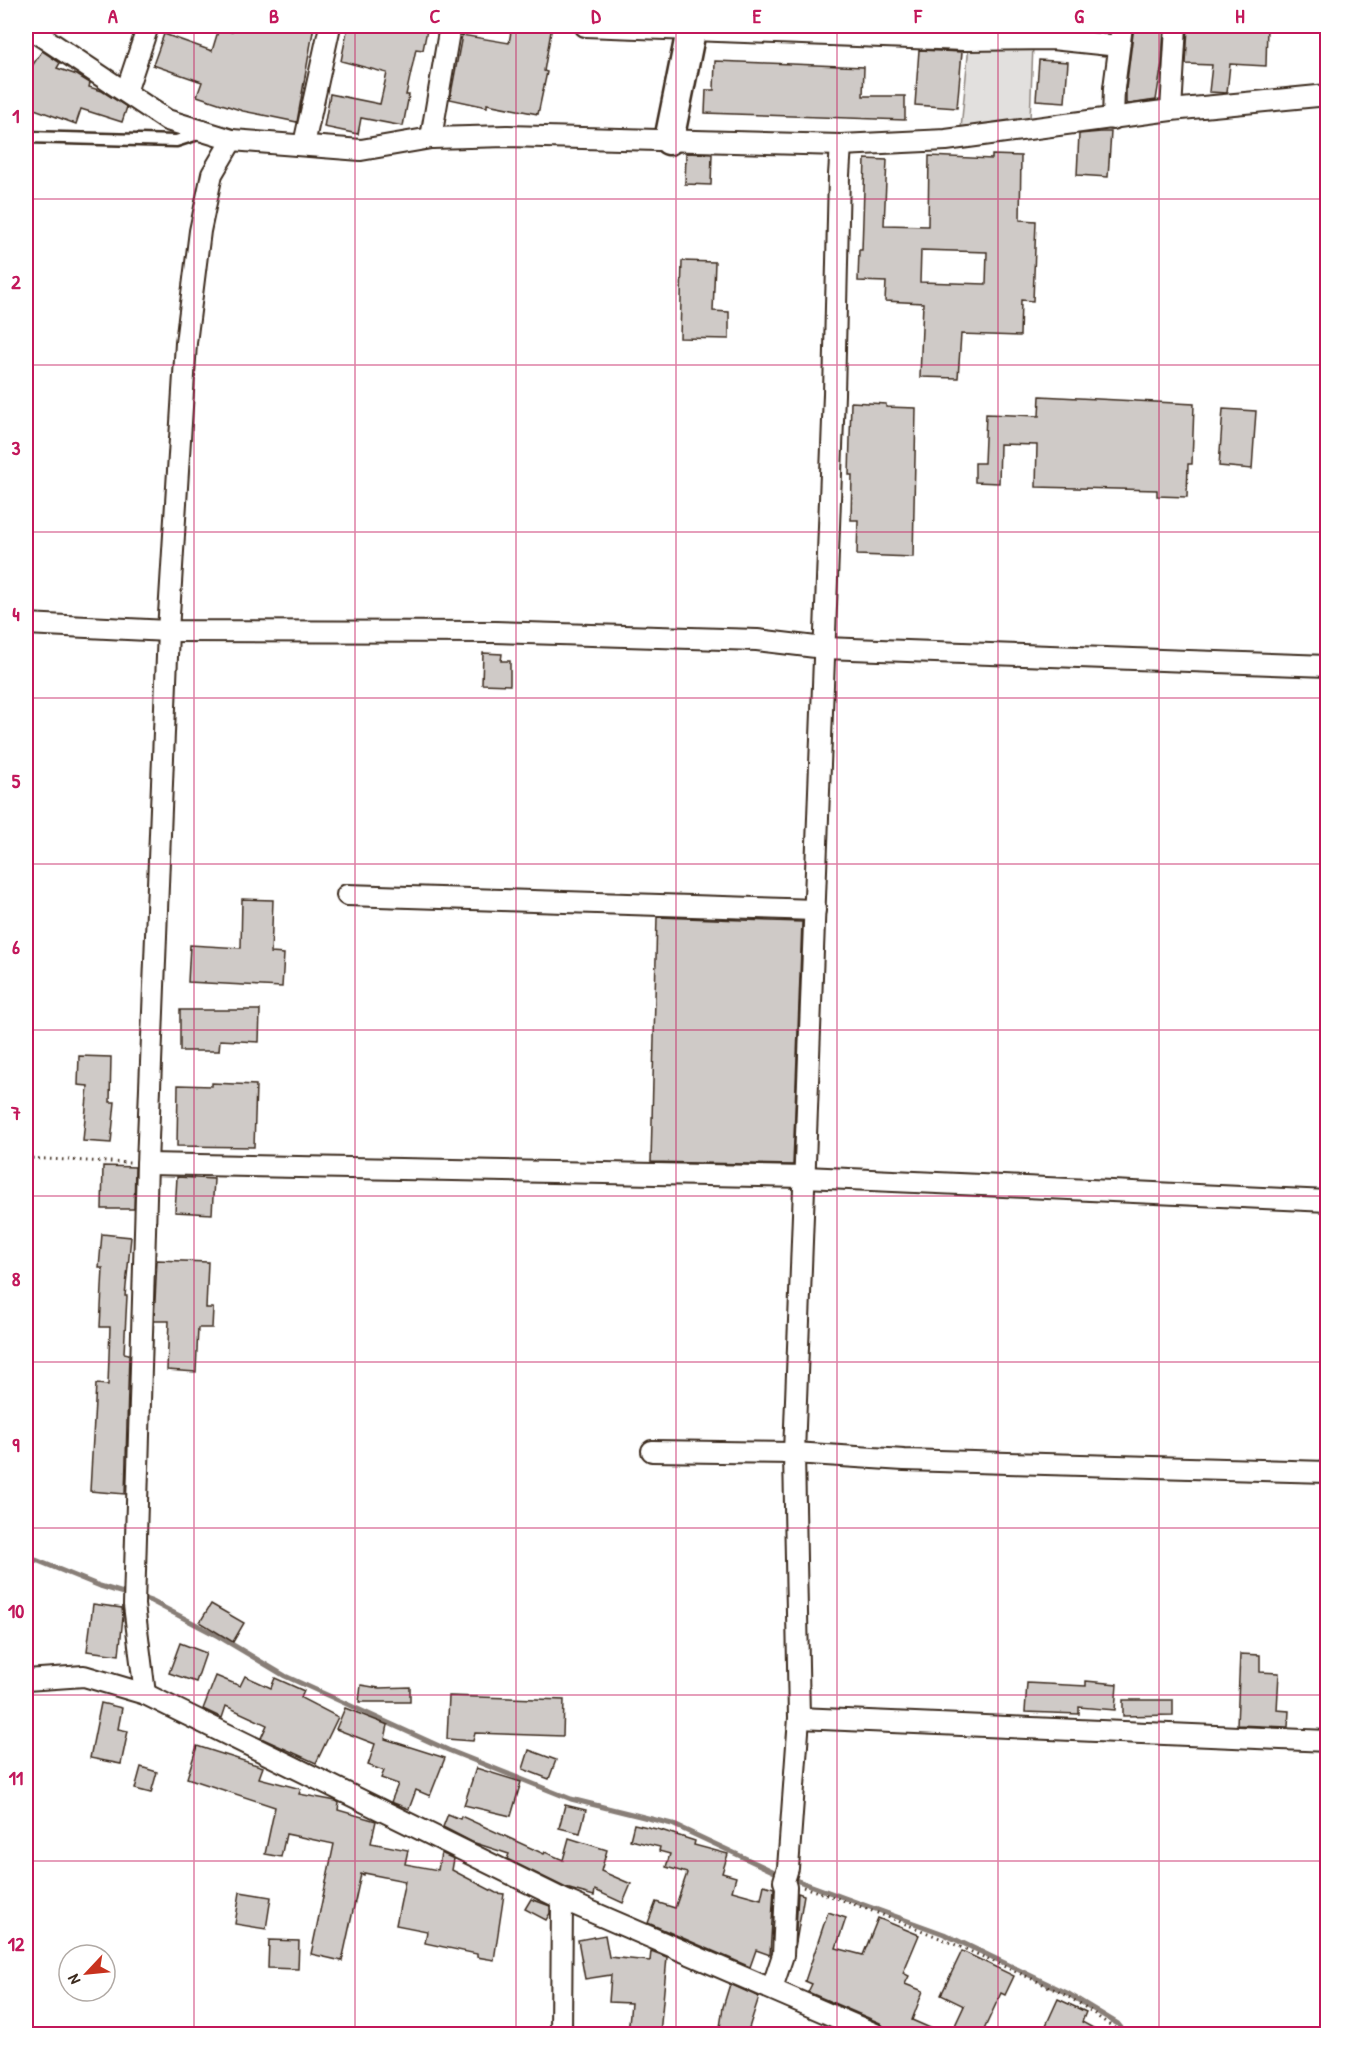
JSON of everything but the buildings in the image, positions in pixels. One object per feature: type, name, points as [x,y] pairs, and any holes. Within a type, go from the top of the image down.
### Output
[{"type":"street","points":[[26,26],[167,120],[232,140],[361,150],[431,138],[507,136],[842,145],[946,140],[1171,110],[1328,95]]},
{"type":"street","points":[[126,92],[148,26]]},
{"type":"street","points":[[304,144],[330,26]]},
{"type":"street","points":[[431,138],[450,26]]},
{"type":"street","points":[[585,26],[1053,32],[1119,46]]},
{"type":"street","points":[[1113,119],[1114,88],[1122,26]]},
{"type":"street","points":[[1171,110],[1176,26]]},
{"type":"street","points":[[669,140],[692,28]]},
{"type":"street","points":[[145,1694],[135,1596],[147,1164],[168,631],[186,344],[200,231],[212,174],[232,140]]},
{"type":"street","points":[[771,1988],[783,1955],[786,1879],[799,1718],[794,1453],[834,394],[838,175],[842,145]]},
{"type":"street","points":[[26,624],[168,631],[507,633],[757,640],[825,648],[1328,666]]},
{"type":"street","points":[[347,896],[815,910]]},
{"type":"street","points":[[147,1164],[805,1177],[1328,1201]]},
{"type":"street","points":[[652,1451],[794,1453],[904,1460],[1328,1472]]},
{"type":"street","points":[[26,1680],[84,1676],[145,1694],[562,1899],[875,2034]]},
{"type":"street","points":[[799,1718],[1328,1740]]},
{"type":"street","points":[[561,2034],[562,1899]]},
{"type":"lane","points":[[26,137],[176,141],[204,132]]},
{"type":"path","points":[[26,1158],[147,1164]]},
{"type":"path","points":[[786,1879],[931,1933],[1060,1993],[1114,2026],[1120,2034]]},
{"type":"shaded area","points":[[969,45],[1033,45],[1030,120],[961,129]]},
{"type":"waterway","points":[[26,1556],[100,1586],[130,1595]]},
{"type":"waterway","points":[[139,1597],[218,1636],[285,1676],[448,1750],[571,1799],[672,1824],[781,1875]]},
{"type":"waterway","points":[[790,1878],[944,1934],[1067,1993],[1118,2024],[1126,2034]]}]
